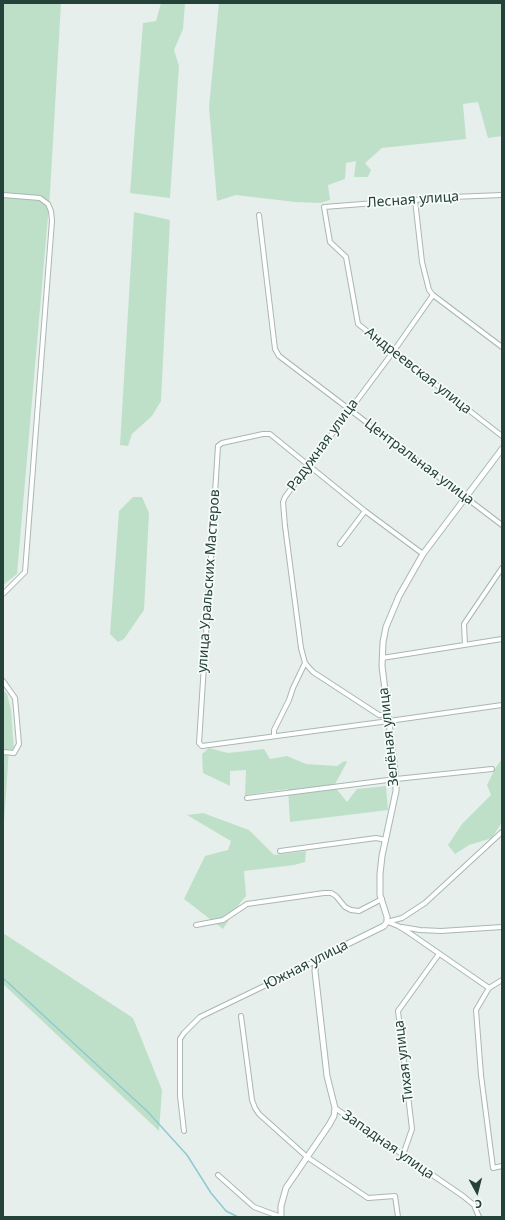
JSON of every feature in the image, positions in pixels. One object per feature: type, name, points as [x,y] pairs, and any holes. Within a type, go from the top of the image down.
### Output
[{"type":"street","points":[[3,195],[40,198],[44,200],[48,204],[51,211],[52,221],[25,572],[3,594]]},
{"type":"street","name":"Лесная улица","points":[[324,207],[502,195]]},
{"type":"street","points":[[415,200],[422,262],[428,290],[433,296],[502,347]]},
{"type":"street","name":"Андреевская улица","points":[[324,207],[330,242],[346,257],[358,324],[502,436]]},
{"type":"street","name":"Центральная улица","points":[[259,214],[275,349],[279,356],[502,525]]},
{"type":"street","name":"Радужная улица","points":[[305,663],[301,648],[283,502],[285,497],[433,296]]},
{"type":"street","name":"улица Уральских Мастеров","points":[[274,736],[202,746],[199,743],[217,450],[218,446],[222,443],[263,434],[270,434],[310,465]]},
{"type":"street","name":"Зелёная улица","points":[[387,922],[380,887],[380,874],[396,791],[396,779],[382,675],[382,658],[386,628],[410,574],[423,554],[502,449]]},
{"type":"street","points":[[310,465],[365,511],[423,554]]},
{"type":"street","points":[[340,544],[365,511]]},
{"type":"street","points":[[465,645],[464,624],[502,568]]},
{"type":"street","points":[[382,658],[502,639]]},
{"type":"street","points":[[388,715],[379,715],[313,672],[305,663],[274,730],[274,736],[502,705]]},
{"type":"street","points":[[3,681],[15,698],[19,744],[14,753],[3,752]]},
{"type":"street","points":[[247,798],[396,779],[492,769]]},
{"type":"street","name":"Южная улица","points":[[184,1131],[180,1096],[180,1039],[200,1017],[380,929],[387,922],[402,918],[424,902],[502,832]]},
{"type":"street","points":[[280,850],[376,838],[386,840]]},
{"type":"street","points":[[196,925],[223,920],[247,904],[324,893],[331,893],[336,896],[345,907],[351,910],[359,911],[382,899]]},
{"type":"street","points":[[387,922],[398,926],[420,930],[441,931],[502,926]]},
{"type":"street","points":[[398,926],[489,988]]},
{"type":"street","name":"Тихая улица","points":[[403,1155],[412,1129],[398,1011],[439,954]]},
{"type":"street","name":"Западная улица","points":[[316,961],[314,971],[327,1076],[335,1108],[474,1205],[479,1217]]},
{"type":"street","points":[[502,980],[489,988],[476,1010],[481,1075],[492,1168],[502,1166]]},
{"type":"street","points":[[241,1016],[252,1100],[259,1114],[307,1157],[368,1198],[395,1196],[398,1217]]},
{"type":"street","points":[[218,1175],[254,1207],[281,1217],[283,1196],[290,1181],[329,1125],[334,1116],[335,1108]]},
{"type":"green space","points":[[3,3],[61,3],[50,193],[17,574],[3,585]]},
{"type":"green space","points":[[161,3],[185,3],[183,29],[174,50],[179,66],[170,198],[130,193],[143,23],[156,21]]},
{"type":"green space","points":[[219,3],[502,3],[502,136],[488,138],[478,102],[463,104],[466,139],[382,148],[365,163],[371,170],[368,177],[354,177],[356,161],[346,163],[345,179],[328,185],[330,200],[320,203],[295,202],[236,195],[217,201],[209,107]]},
{"type":"green space","points":[[134,212],[170,220],[161,401],[152,416],[132,434],[128,446],[120,445]]},
{"type":"green space","points":[[133,497],[142,497],[149,513],[144,610],[124,639],[118,642],[110,634],[119,511]]},
{"type":"green space","points":[[3,690],[7,694],[11,710],[14,751],[9,749],[3,836]]},
{"type":"green space","points":[[209,748],[228,753],[264,749],[270,759],[287,756],[306,764],[337,766],[344,761],[347,762],[334,786],[347,802],[357,789],[386,786],[388,810],[290,822],[288,789],[245,795],[246,770],[230,771],[230,786],[203,773],[202,754]]},
{"type":"green space","points":[[502,759],[502,822],[492,838],[469,845],[455,854],[448,845],[462,824],[491,795],[487,785]]},
{"type":"green space","points":[[203,813],[249,830],[274,855],[306,851],[305,862],[294,865],[244,871],[246,896],[223,929],[184,899],[205,856],[228,850],[231,841],[187,815]]},
{"type":"green space","points":[[3,933],[133,1018],[162,1090],[159,1131],[3,984]]},
{"type":"waterway","points":[[3,978],[148,1112],[187,1155],[211,1193],[226,1211],[238,1217]]}]
